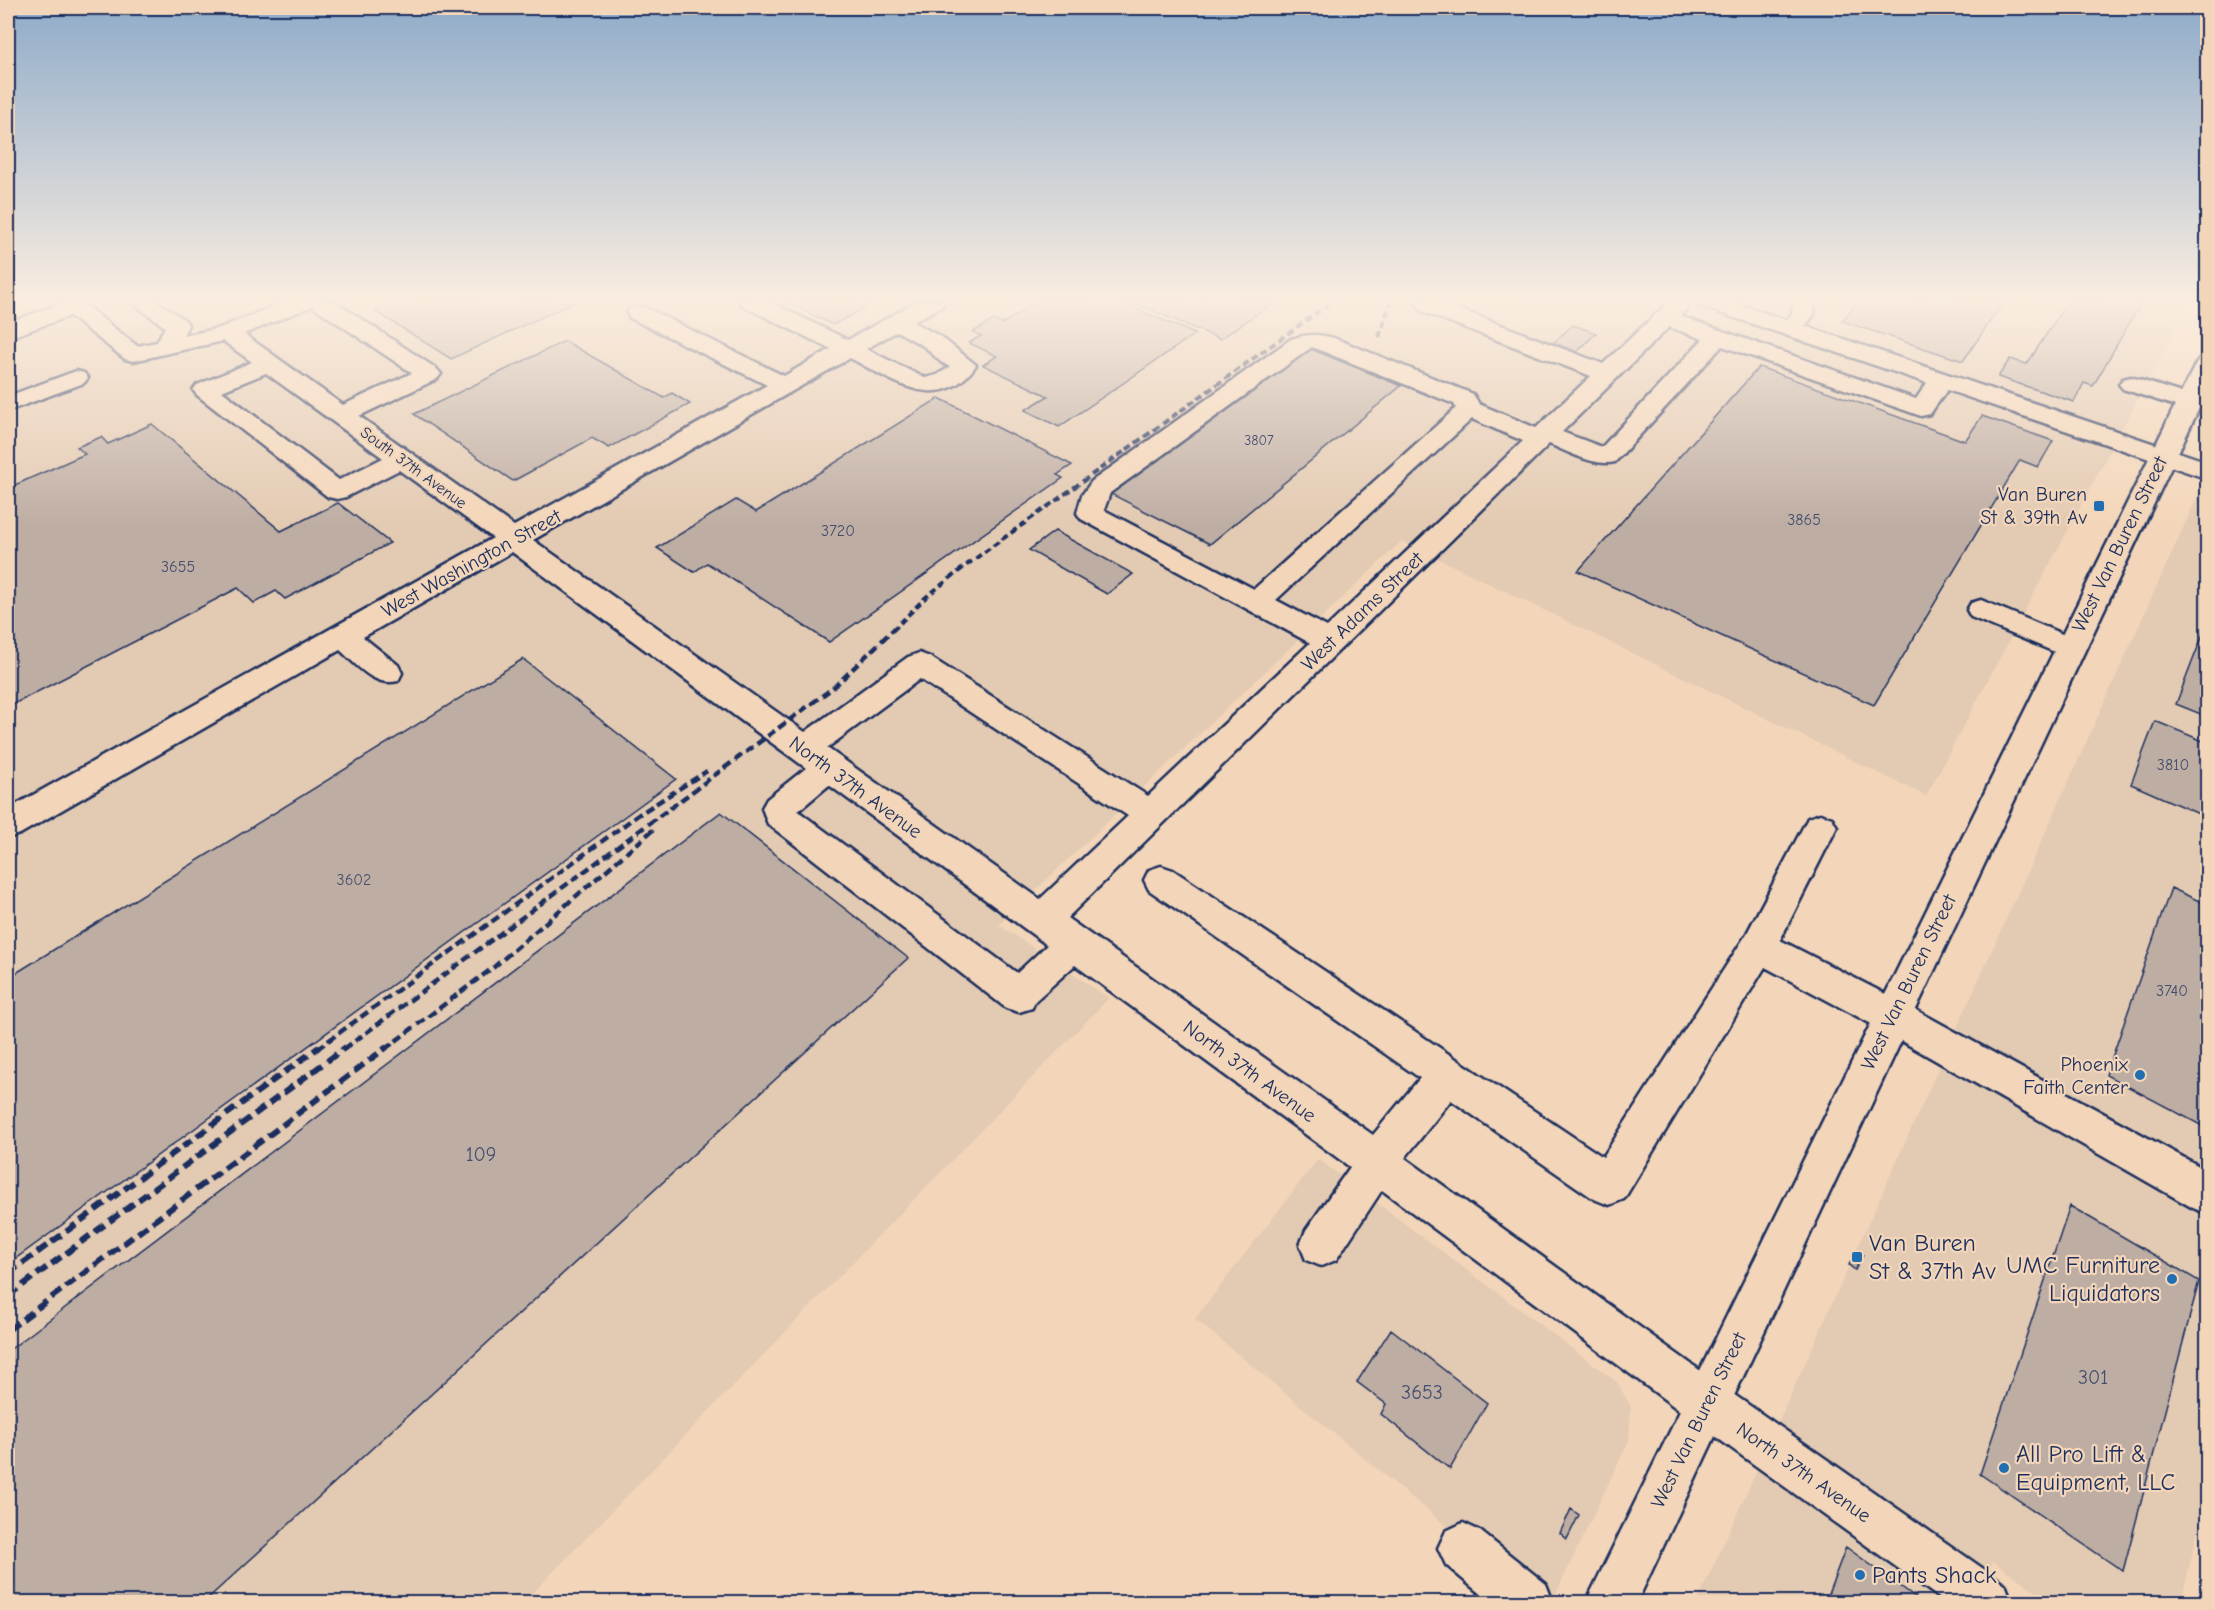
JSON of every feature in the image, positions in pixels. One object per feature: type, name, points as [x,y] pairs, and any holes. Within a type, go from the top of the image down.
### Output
[{"type":"street","points":[[238,376],[205,390],[337,491],[402,458]]},
{"type":"street","name":"South 37th Avenue","points":[[287,376],[514,538]]},
{"type":"street","points":[[342,415],[424,376]]},
{"type":"street","points":[[767,376],[785,385]]},
{"type":"street","name":"West Washington Street","points":[[8,825],[801,376]]},
{"type":"street","points":[[903,376],[922,385],[944,381],[951,376]]},
{"type":"street","points":[[1255,376],[1101,487],[1095,495],[1090,513],[1330,641]]},
{"type":"street","points":[[1407,376],[1464,399],[1469,409],[1606,457],[1681,376]]},
{"type":"street","name":"West Adams Street","points":[[1041,920],[1605,376]]},
{"type":"street","points":[[1829,376],[1922,409],[1942,380]]},
{"type":"street","points":[[1930,376],[2208,471]]},
{"type":"street","name":"West Van Buren Street","points":[[1611,1602],[2201,376]]},
{"type":"street","points":[[8,404],[76,378]]},
{"type":"street","points":[[2131,384],[2188,403]]},
{"type":"street","points":[[1257,602],[1469,409]]},
{"type":"street","name":"North 37th Avenue","points":[[514,538],[1707,1403],[1987,1602]]},
{"type":"street","points":[[1981,610],[2069,648]]},
{"type":"street","points":[[342,636],[387,673]]},
{"type":"street","points":[[1073,943],[1023,992],[780,815],[779,808],[817,758],[919,664],[1151,814]]},
{"type":"street","points":[[1161,880],[1609,1185],[1758,946],[1820,827]]},
{"type":"street","points":[[1758,946],[1892,1016],[2208,1194]]},
{"type":"street","points":[[1321,1245],[1377,1162],[1447,1075]]},
{"type":"street","points":[[1463,1548],[1528,1602]]},
{"type":"shaded area","points":[[8,376],[2150,376],[1926,796],[1402,541],[999,925],[1109,998],[524,1602],[8,1602]]},
{"type":"shaded area","points":[[2204,482],[2207,484],[2208,1487],[2181,1602],[2051,1602],[1993,1561],[1979,1602],[1697,1602]]},
{"type":"shaded area","points":[[1318,1159],[1617,1382],[1631,1407],[1629,1440],[1552,1602],[1539,1602],[1195,1319]]},
{"type":"building","points":[[492,376],[626,376],[664,398],[672,393],[690,404],[609,448],[592,438],[513,481],[414,414]]},
{"type":"building","points":[[1006,376],[1133,376],[1059,427],[1025,410],[1048,396]]},
{"type":"building","points":[[1267,376],[1377,376],[1401,386],[1210,544],[1109,493]]},
{"type":"building","points":[[1751,376],[1784,376],[1965,441],[1982,416],[2053,441],[2038,467],[2020,460],[1874,705],[1578,571]]},
{"type":"building","points":[[2099,376],[2093,386],[2084,383],[2074,402],[1998,377]]},
{"type":"building","points":[[939,398],[1072,465],[1057,475],[1063,478],[829,642],[707,563],[694,572],[657,548],[736,500],[756,512]]},
{"type":"building","points":[[152,424],[281,531],[338,503],[390,543],[285,599],[276,591],[254,603],[238,588],[8,707],[8,488],[85,454],[77,447],[101,437],[108,444]]},
{"type":"building","points":[[1055,531],[1133,574],[1107,594],[1029,550]]},
{"type":"building","points":[[2208,621],[2208,717],[2176,704]]},
{"type":"building","points":[[523,659],[676,779],[8,1264],[8,978]]},
{"type":"building","points":[[2155,721],[2208,743],[2208,796],[2201,815],[2131,784]]},
{"type":"building","points":[[721,812],[908,958],[204,1602],[8,1602],[8,1351]]},
{"type":"building","points":[[2171,888],[2208,905],[2208,1129],[2106,1075]]},
{"type":"building","points":[[2070,1206],[2199,1281],[2123,1571],[1980,1474]]},
{"type":"building","points":[[1856,1251],[1863,1255],[1855,1270],[1849,1265]]},
{"type":"building","points":[[1391,1329],[1487,1403],[1450,1469],[1381,1414],[1386,1404],[1357,1382]]},
{"type":"building","points":[[1571,1509],[1579,1515],[1567,1539],[1560,1533]]},
{"type":"building","name":"Pants Shack","points":[[1846,1547],[1922,1602],[1825,1602]]},
{"type":"railway","points":[[901,622],[926,597],[972,561],[1229,376]]},
{"type":"railway","points":[[344,1049],[834,687],[901,622]]},
{"type":"railway","points":[[317,1049],[638,815],[707,771]]},
{"type":"railway","points":[[385,1049],[494,967],[654,829]]},
{"type":"railway","points":[[8,1274],[319,1047]]},
{"type":"railway","points":[[8,1296],[346,1047]]},
{"type":"railway","points":[[8,1330],[387,1047]]},
{"type":"place","name":"Van Buren St & 39th Av","points":[[2099,506]]},
{"type":"place","name":"Phoenix Faith Center","points":[[2140,1075]]},
{"type":"place","name":"Van Buren St & 37th Av","points":[[1857,1257]]},
{"type":"place","name":"UMC Furniture Liquidators","points":[[2172,1279]]},
{"type":"place","name":"All Pro Lift & Equipment, LLC","points":[[2004,1468]]},
{"type":"place","name":"Pants Shack","points":[[1860,1575]]}]
